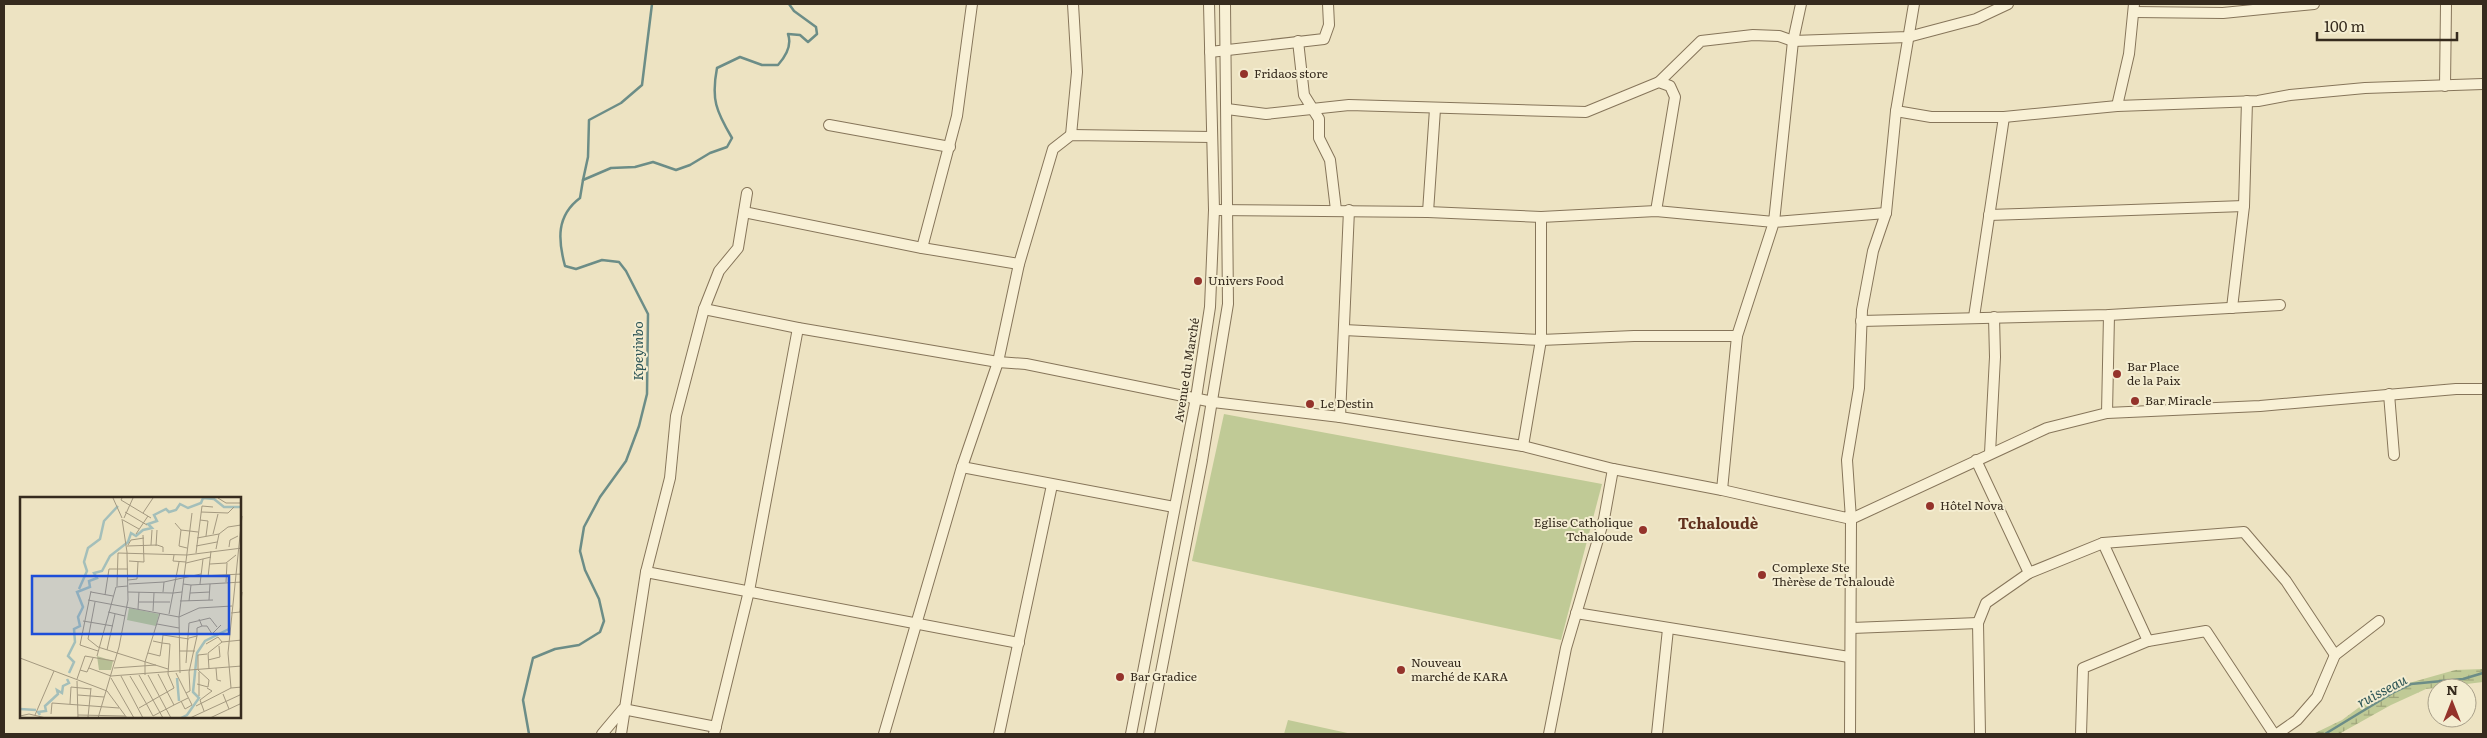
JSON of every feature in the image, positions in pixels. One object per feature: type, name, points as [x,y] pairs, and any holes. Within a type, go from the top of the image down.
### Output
[{"type":"street","points":[[922,248],[950,147],[972,4]]},
{"type":"street","points":[[1071,135],[1077,72],[1073,4]]},
{"type":"street","name":"Avenue du Marché","points":[[1132,729],[1196,398],[1210,307],[1214,210],[1209,4]]},
{"type":"street","points":[[1132,729],[1150,731],[1213,402],[1228,304],[1225,4]]},
{"type":"street","points":[[1210,52],[1226,52],[1324,39],[1329,25],[1328,4]]},
{"type":"street","points":[[1722,490],[1738,336],[1774,222],[1793,40],[1801,4]]},
{"type":"street","points":[[1850,734],[1849,657],[1852,628],[1851,519],[1847,460],[1859,388],[1861,321],[1873,251],[1886,213],[1896,111],[1914,4]]},
{"type":"street","points":[[1226,109],[1266,114],[1349,104],[1435,109],[1586,112],[1659,82],[1701,42],[1753,35],[1779,36],[1793,40],[1908,37],[1976,19],[2008,4]]},
{"type":"street","points":[[2117,106],[2129,54],[2135,8],[2224,8],[2314,4]]},
{"type":"street","points":[[2445,86],[2446,4]]},
{"type":"street","points":[[1298,41],[1304,95],[1310,108],[1319,119],[1319,138],[1330,160],[1336,210]]},
{"type":"street","points":[[1656,211],[1675,97],[1670,86],[1659,82]]},
{"type":"street","points":[[1896,111],[1931,117],[2004,117],[2117,106],[2247,101],[2365,88],[2483,84]]},
{"type":"street","points":[[2232,308],[2244,206],[2247,101]]},
{"type":"street","points":[[1428,212],[1435,109]]},
{"type":"street","points":[[1974,317],[2004,117]]},
{"type":"street","points":[[829,125],[950,147]]},
{"type":"street","points":[[884,734],[918,624],[962,467],[998,362],[1019,264],[1053,149],[1071,135],[1212,137]]},
{"type":"street","points":[[620,734],[646,572],[670,478],[676,416],[704,308],[719,271],[738,248],[747,193]]},
{"type":"street","points":[[1989,215],[2244,206]]},
{"type":"street","points":[[1214,210],[1349,210],[1541,217],[1656,211],[1774,222],[1886,213]]},
{"type":"street","points":[[1340,417],[1349,210]]},
{"type":"street","points":[[744,212],[922,248],[1019,264]]},
{"type":"street","points":[[1524,446],[1541,340],[1541,217]]},
{"type":"street","points":[[1861,321],[2109,314],[2280,305]]},
{"type":"street","points":[[704,308],[798,328],[998,362],[1035,366],[1213,402],[1340,417],[1524,446],[1613,469],[1722,490],[1851,519],[2047,428],[2107,413],[2260,406],[2389,394],[2483,389]]},
{"type":"street","points":[[2107,413],[2109,314]]},
{"type":"street","points":[[1990,454],[1995,357],[1994,317]]},
{"type":"street","points":[[623,709],[715,731],[749,592],[798,328]]},
{"type":"street","points":[[1344,330],[1541,340],[1634,336],[1738,336]]},
{"type":"street","points":[[2389,394],[2394,456]]},
{"type":"street","points":[[1976,460],[2029,573]]},
{"type":"street","points":[[962,467],[1174,507]]},
{"type":"street","points":[[1549,734],[1566,648],[1604,520],[1613,469]]},
{"type":"street","points":[[999,734],[1020,643],[1052,485]]},
{"type":"street","points":[[1980,734],[1978,623],[1986,603],[2029,573],[2104,543],[2244,532],[2286,581],[2335,655]]},
{"type":"street","points":[[2104,543],[2148,641]]},
{"type":"street","points":[[646,572],[1020,643]]},
{"type":"street","points":[[1576,613],[1849,657]]},
{"type":"street","points":[[2081,734],[2083,668],[2148,641],[2206,631],[2276,734],[2297,720],[2316,697],[2335,655],[2379,621]]},
{"type":"street","points":[[1852,628],[1978,623]]},
{"type":"street","points":[[1657,734],[1668,629]]},
{"type":"street","points":[[602,734],[623,709]]},
{"type":"green space","points":[[1224,414],[1602,484],[1561,640],[1192,561]]},
{"type":"green space","points":[[2483,669],[2483,682],[2477,683],[2477,678],[2427,678],[2427,689],[2391,705],[2339,734],[2313,734],[2342,720],[2381,691],[2455,670]]},
{"type":"green space","points":[[1288,720],[1352,734],[1284,734]]},
{"type":"waterway","points":[[583,180],[588,157],[589,120],[621,103],[642,85],[652,4]]},
{"type":"waterway","name":"Kpeyinbo","points":[[529,734],[523,700],[533,658],[555,649],[579,645],[600,632],[604,621],[599,599],[585,570],[580,551],[584,527],[600,497],[626,461],[639,426],[647,394],[648,314],[626,271],[619,262],[602,260],[576,269],[565,266],[560,238],[563,221],[572,205],[580,198],[583,180],[611,168],[635,167],[653,162],[676,170],[690,165],[710,153],[727,147],[732,138],[716,104],[715,79],[717,68],[740,57],[762,65],[778,65],[788,50],[788,34],[800,35],[808,42],[817,34],[816,27],[794,11],[789,4]]},
{"type":"waterway","name":"ruisseau","points":[[2325,734],[2394,692],[2411,684],[2463,679],[2483,673]]},
{"type":"place","name":"Fridaos store","points":[[1244,74]]},
{"type":"place","name":"Univers Food","points":[[1198,281]]},
{"type":"place","name":"Bar Place de la Paix","points":[[2117,374]]},
{"type":"place","name":"Bar Miracle","points":[[2135,401]]},
{"type":"place","name":"Le Destin","points":[[1310,404]]},
{"type":"place","name":"Hôtel Nova","points":[[1930,506]]},
{"type":"place","name":"Eglise Catholique Tchalooude","points":[[1643,530]]},
{"type":"place","name":"Complexe Ste Thèrèse de Tchaloudè","points":[[1762,575]]},
{"type":"place","name":"Nouveau marché de KARA","points":[[1401,670]]},
{"type":"place","name":"Bar Gradice","points":[[1120,677]]},
{"type":"district","name":"Tchaloudè","points":[[1718,524]]}]
